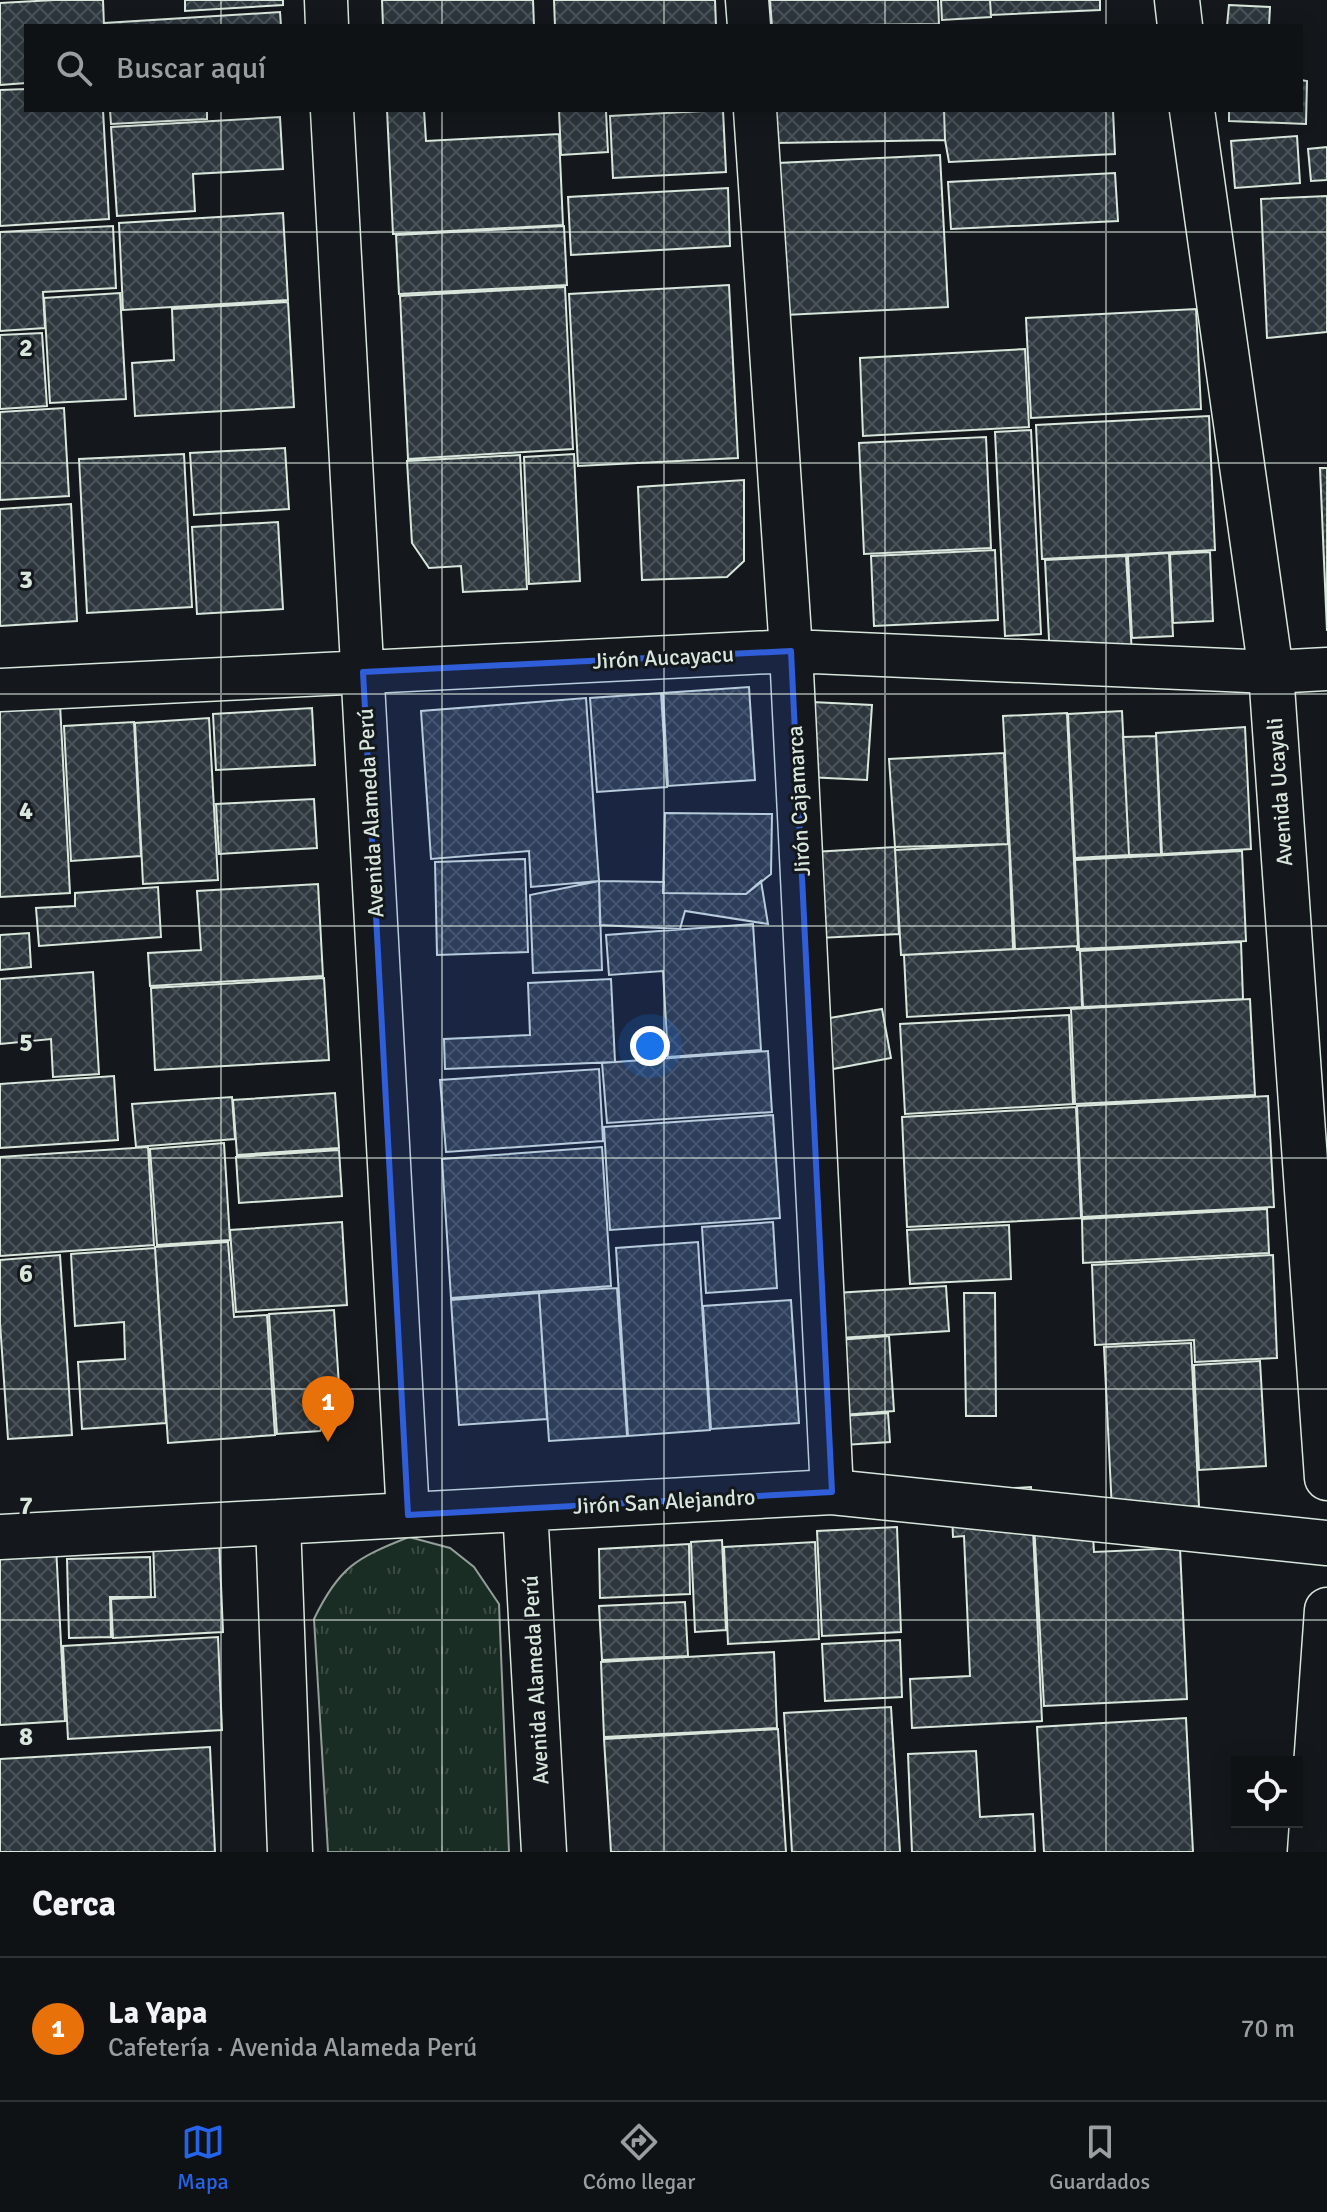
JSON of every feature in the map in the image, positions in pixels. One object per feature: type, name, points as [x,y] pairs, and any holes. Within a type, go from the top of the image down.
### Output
[{"type":"street","points":[[326,0],[327,24]]},
{"type":"street","points":[[747,0],[749,24]]},
{"type":"street","points":[[1177,0],[1180,24]]},
{"type":"street","name":"Avenida Alameda Perú","points":[[332,112],[408,1515]]},
{"type":"street","name":"Jirón Cajamarca","points":[[755,112],[791,651],[832,1492]]},
{"type":"street","name":"Avenida Ucayali","points":[[1192,112],[1271,672],[1327,1478]]},
{"type":"street","name":"Jirón Aucayacu","points":[[0,690],[791,651],[1271,672],[1327,669]]},
{"type":"street","name":"Jirón San Alejandro","points":[[0,1537],[832,1492],[1327,1543]]},
{"type":"street","name":"Avenida Alameda Perú","points":[[525,1509],[544,1852]]},
{"type":"street","points":[[278,1522],[290,1852]]},
{"type":"street","points":[[1310,1852],[1327,1610]]},
{"type":"highlighted area","points":[[791,651],[832,1492],[408,1515],[363,672]]},
{"type":"green space","points":[[409,1537],[450,1548],[474,1567],[499,1604],[509,1852],[328,1852],[314,1619],[332,1587],[351,1566],[375,1551]]},
{"type":"building","points":[[103,0],[104,24],[24,24],[24,83],[0,85],[0,3]]},
{"type":"building","points":[[185,0],[283,0],[283,5],[185,11]]},
{"type":"building","points":[[382,0],[533,0],[534,24],[383,24]]},
{"type":"building","points":[[554,0],[715,0],[716,24],[555,24]]},
{"type":"building","points":[[770,0],[938,0],[939,24],[772,24]]},
{"type":"building","points":[[941,0],[990,0],[991,17],[942,20]]},
{"type":"building","points":[[990,0],[1100,0],[1100,10],[991,15]]},
{"type":"building","points":[[1229,5],[1270,7],[1269,24],[1227,24]]},
{"type":"building","points":[[280,12],[281,24],[105,24]]},
{"type":"building","points":[[1303,80],[1307,81],[1306,124],[1229,121],[1229,112],[1303,112]]},
{"type":"building","points":[[24,89],[24,112],[103,112],[109,219],[0,226],[0,90]]},
{"type":"building","points":[[110,112],[207,112],[207,119],[111,124]]},
{"type":"building","points":[[387,112],[424,112],[426,141],[559,134],[563,225],[393,234]]},
{"type":"building","points":[[559,112],[606,112],[608,152],[561,155]]},
{"type":"building","points":[[723,112],[726,172],[613,178],[610,116]]},
{"type":"building","points":[[776,112],[944,112],[945,140],[776,143]]},
{"type":"building","points":[[944,112],[1113,112],[1115,154],[949,162]]},
{"type":"building","points":[[280,117],[283,169],[193,174],[195,211],[117,216],[111,127]]},
{"type":"building","points":[[1297,136],[1300,183],[1235,188],[1231,141]]},
{"type":"building","points":[[1327,147],[1327,180],[1311,181],[1308,149]]},
{"type":"building","points":[[940,155],[948,307],[785,315],[778,163]]},
{"type":"building","points":[[1115,173],[1118,221],[951,229],[948,182]]},
{"type":"building","points":[[728,188],[730,246],[571,255],[568,197]]},
{"type":"building","points":[[1327,196],[1327,332],[1267,338],[1261,199]]},
{"type":"building","points":[[283,213],[288,300],[123,310],[119,223]]},
{"type":"building","points":[[113,226],[116,288],[43,292],[45,328],[0,331],[0,232]]},
{"type":"building","points":[[564,226],[567,285],[399,294],[396,235]]},
{"type":"building","points":[[729,285],[738,458],[578,466],[569,294]]},
{"type":"building","points":[[565,287],[573,449],[408,459],[400,296]]},
{"type":"building","points":[[120,293],[126,399],[50,403],[44,298]]},
{"type":"building","points":[[288,302],[294,407],[135,416],[132,363],[174,360],[172,309]]},
{"type":"building","points":[[1196,309],[1201,409],[1031,418],[1026,318]]},
{"type":"building","points":[[42,333],[47,406],[0,409],[0,335]]},
{"type":"building","points":[[1025,349],[1029,427],[863,436],[860,358]]},
{"type":"building","points":[[64,408],[69,496],[0,500],[0,412]]},
{"type":"building","points":[[1209,416],[1215,550],[1042,559],[1036,425]]},
{"type":"building","points":[[1031,430],[1041,634],[1005,636],[995,432]]},
{"type":"building","points":[[986,437],[991,548],[864,554],[859,443]]},
{"type":"building","points":[[285,448],[289,509],[194,515],[190,453]]},
{"type":"building","points":[[184,454],[192,607],[87,613],[79,459]]},
{"type":"building","points":[[574,454],[580,581],[529,584],[524,457]]},
{"type":"building","points":[[520,455],[527,589],[463,592],[461,566],[429,568],[412,543],[407,461]]},
{"type":"building","points":[[1320,468],[1327,468],[1327,631]]},
{"type":"building","points":[[744,480],[744,561],[727,577],[642,580],[638,487]]},
{"type":"building","points":[[71,504],[77,621],[0,626],[0,509]]},
{"type":"building","points":[[278,522],[283,609],[197,614],[192,527]]},
{"type":"building","points":[[995,550],[998,620],[874,626],[871,556]]},
{"type":"building","points":[[1210,552],[1213,621],[1173,623],[1170,554]]},
{"type":"building","points":[[1169,553],[1173,636],[1132,638],[1128,556]]},
{"type":"building","points":[[1126,556],[1132,654],[1050,659],[1045,560]]},
{"type":"building","points":[[749,687],[755,780],[668,786],[663,693]]},
{"type":"building","points":[[661,693],[667,787],[597,792],[590,698]]},
{"type":"building","points":[[586,698],[599,881],[531,887],[529,851],[431,859],[421,711]]},
{"type":"building","points":[[812,702],[872,705],[867,780],[807,777]]},
{"type":"building","points":[[60,704],[70,893],[0,897],[0,708]]},
{"type":"building","points":[[312,708],[315,765],[216,770],[213,714]]},
{"type":"building","points":[[1122,711],[1129,855],[1075,858],[1068,714]]},
{"type":"building","points":[[1067,713],[1078,946],[1015,949],[1003,716]]},
{"type":"building","points":[[209,718],[218,880],[143,884],[135,723]]},
{"type":"building","points":[[134,722],[141,856],[71,861],[64,726]]},
{"type":"building","points":[[1245,727],[1251,849],[1162,854],[1156,733]]},
{"type":"building","points":[[1156,736],[1161,854],[1129,855],[1123,737]]},
{"type":"building","points":[[1004,753],[1008,844],[895,847],[889,759]]},
{"type":"building","points":[[314,799],[317,848],[219,854],[216,804]]},
{"type":"building","points":[[665,813],[772,814],[771,874],[746,894],[663,893]]},
{"type":"building","points":[[1009,844],[1013,949],[901,955],[895,850]]},
{"type":"building","points":[[895,847],[899,934],[819,938],[814,852]]},
{"type":"building","points":[[1242,851],[1246,941],[1079,949],[1075,860]]},
{"type":"building","points":[[525,859],[528,952],[437,955],[435,862]]},
{"type":"building","points":[[599,881],[602,970],[533,973],[530,895]]},
{"type":"building","points":[[599,881],[664,882],[663,893],[746,894],[761,881],[768,924],[685,911],[680,929],[600,925]]},
{"type":"building","points":[[318,884],[323,976],[150,986],[148,953],[201,950],[197,891]]},
{"type":"building","points":[[158,887],[161,937],[39,946],[36,908],[75,906],[75,893]]},
{"type":"building","points":[[753,924],[761,1050],[668,1057],[663,971],[609,975],[606,935]]},
{"type":"building","points":[[29,933],[31,967],[0,970],[0,935]]},
{"type":"building","points":[[1241,942],[1243,999],[1083,1007],[1080,951]]},
{"type":"building","points":[[1077,946],[1080,950],[1082,1007],[907,1017],[904,955]]},
{"type":"building","points":[[93,972],[99,1074],[53,1077],[51,1039],[0,1044],[0,979]]},
{"type":"building","points":[[324,978],[329,1060],[155,1070],[151,988]]},
{"type":"building","points":[[611,979],[615,1062],[445,1069],[444,1039],[530,1035],[528,983]]},
{"type":"building","points":[[1250,999],[1255,1095],[1075,1104],[1071,1009]]},
{"type":"building","points":[[882,1009],[891,1058],[833,1069],[824,1019]]},
{"type":"building","points":[[1069,1015],[1073,1104],[905,1114],[900,1024]]},
{"type":"building","points":[[768,1051],[772,1112],[607,1123],[602,1063]]},
{"type":"building","points":[[599,1069],[603,1141],[446,1152],[440,1080]]},
{"type":"building","points":[[114,1076],[118,1140],[0,1148],[0,1084]]},
{"type":"building","points":[[335,1093],[339,1148],[237,1155],[233,1100]]},
{"type":"building","points":[[1268,1096],[1274,1207],[1082,1217],[1077,1106]]},
{"type":"building","points":[[232,1097],[235,1139],[136,1147],[132,1104]]},
{"type":"building","points":[[1076,1107],[1081,1218],[907,1227],[902,1117]]},
{"type":"building","points":[[773,1115],[780,1218],[610,1230],[604,1127]]},
{"type":"building","points":[[224,1143],[230,1240],[157,1245],[150,1149]]},
{"type":"building","points":[[148,1147],[154,1245],[0,1256],[0,1157]]},
{"type":"building","points":[[602,1147],[611,1286],[451,1298],[442,1159]]},
{"type":"building","points":[[339,1150],[342,1196],[239,1203],[236,1157]]},
{"type":"building","points":[[1267,1209],[1269,1253],[1083,1263],[1082,1219]]},
{"type":"building","points":[[342,1222],[347,1305],[236,1312],[230,1230]]},
{"type":"building","points":[[773,1222],[777,1288],[706,1293],[702,1227]]},
{"type":"building","points":[[1009,1225],[1011,1279],[910,1284],[907,1230]]},
{"type":"building","points":[[228,1242],[234,1317],[267,1315],[275,1435],[168,1443],[155,1247]]},
{"type":"building","points":[[698,1242],[710,1430],[628,1436],[616,1248]]},
{"type":"building","points":[[155,1248],[166,1423],[82,1429],[78,1362],[125,1359],[124,1322],[75,1326],[71,1254]]},
{"type":"building","points":[[60,1255],[72,1435],[8,1439],[0,1323],[0,1260]]},
{"type":"building","points":[[1273,1255],[1277,1358],[1195,1362],[1194,1340],[1095,1345],[1092,1265]]},
{"type":"building","points":[[946,1286],[949,1331],[839,1338],[836,1293]]},
{"type":"building","points":[[617,1288],[627,1436],[549,1441],[539,1293]]},
{"type":"building","points":[[539,1293],[547,1419],[459,1425],[451,1300]]},
{"type":"building","points":[[964,1293],[995,1293],[996,1416],[966,1416]]},
{"type":"building","points":[[791,1300],[799,1423],[711,1429],[703,1306]]},
{"type":"building","points":[[334,1310],[340,1400],[320,1431],[277,1434],[269,1314]]},
{"type":"building","points":[[889,1336],[894,1411],[842,1415],[838,1340]]},
{"type":"building","points":[[1191,1343],[1199,1506],[1112,1511],[1104,1347]]},
{"type":"building","points":[[1260,1361],[1266,1466],[1199,1470],[1194,1365]]},
{"type":"building","points":[[888,1413],[890,1442],[844,1445],[842,1416]]},
{"type":"building","points":[[1031,1487],[1042,1721],[912,1728],[910,1679],[970,1676],[964,1536],[953,1537],[951,1492]]},
{"type":"building","points":[[1091,1502],[1094,1552],[1180,1548],[1187,1699],[1044,1706],[1033,1505]]},
{"type":"building","points":[[897,1527],[901,1632],[822,1636],[817,1531]]},
{"type":"building","points":[[219,1538],[223,1632],[113,1638],[111,1599],[155,1597],[153,1541]]},
{"type":"building","points":[[722,1540],[726,1630],[695,1632],[691,1542]]},
{"type":"building","points":[[815,1542],[819,1639],[728,1644],[724,1547]]},
{"type":"building","points":[[689,1544],[690,1594],[600,1598],[599,1549]]},
{"type":"building","points":[[56,1546],[65,1721],[0,1725],[0,1549]]},
{"type":"building","points":[[150,1557],[151,1597],[110,1597],[111,1637],[69,1638],[67,1559]]},
{"type":"building","points":[[685,1602],[688,1656],[602,1660],[599,1606]]},
{"type":"building","points":[[218,1637],[222,1730],[68,1739],[63,1646]]},
{"type":"building","points":[[900,1640],[902,1697],[825,1701],[822,1644]]},
{"type":"building","points":[[774,1652],[777,1728],[604,1737],[601,1662]]},
{"type":"building","points":[[891,1707],[900,1852],[792,1852],[784,1713]]},
{"type":"building","points":[[1186,1718],[1193,1852],[1044,1852],[1037,1727]]},
{"type":"building","points":[[778,1729],[786,1852],[611,1852],[604,1739]]},
{"type":"building","points":[[210,1747],[215,1852],[0,1852],[0,1759]]},
{"type":"building","points":[[976,1751],[980,1817],[1033,1814],[1035,1852],[912,1852],[908,1754]]},
{"type":"place","name":"La Yapa","points":[[328,1442]]}]
